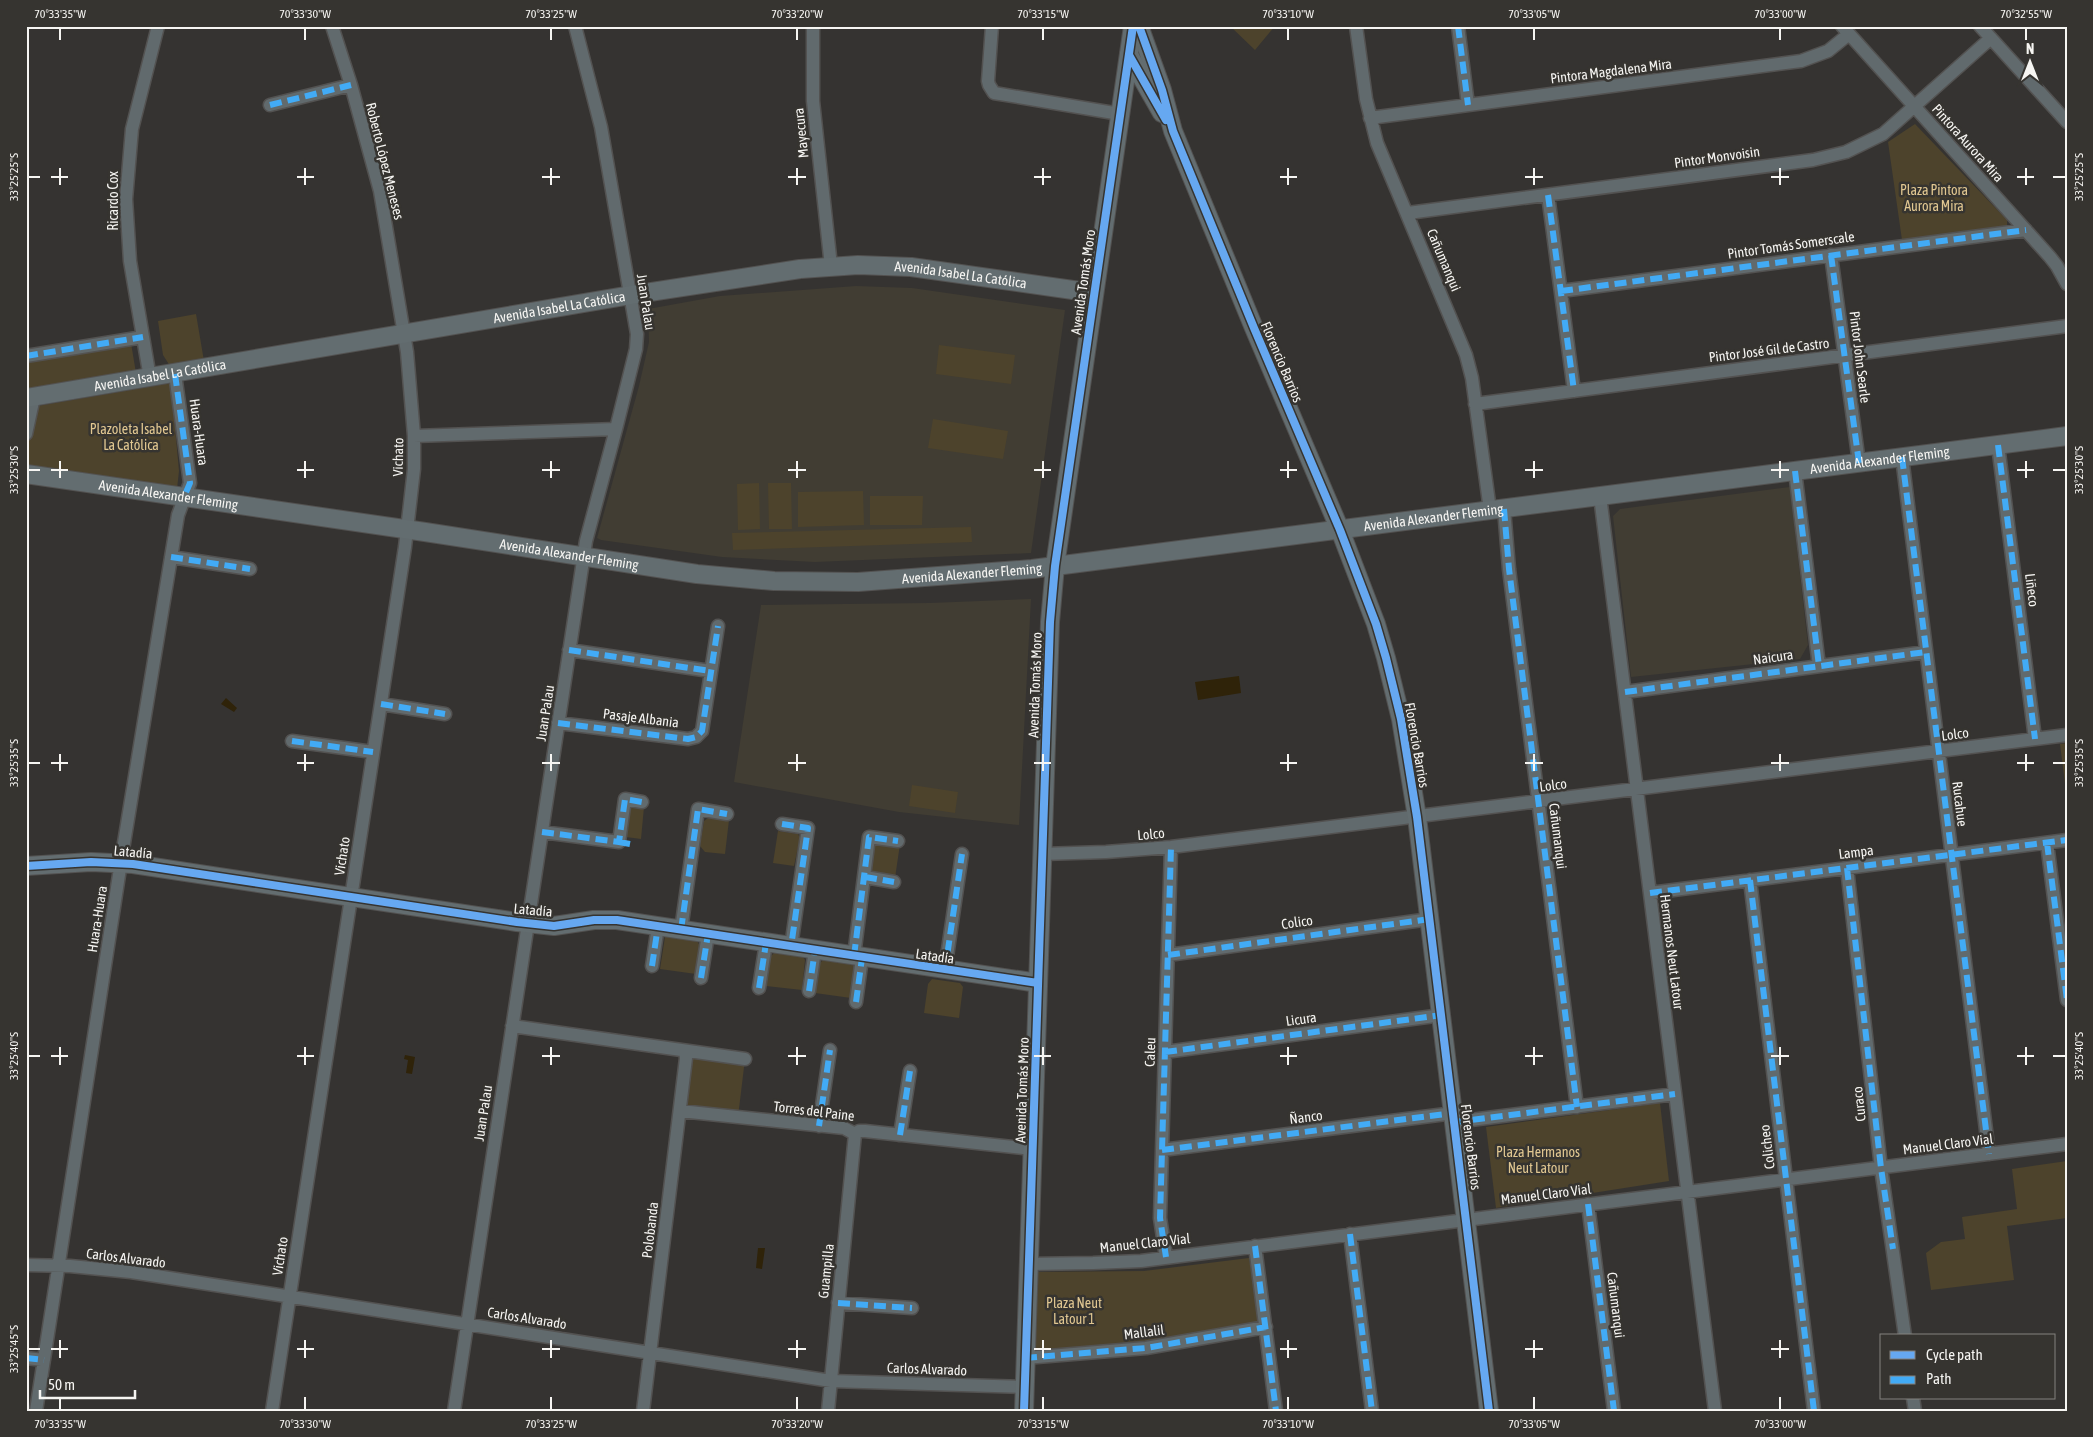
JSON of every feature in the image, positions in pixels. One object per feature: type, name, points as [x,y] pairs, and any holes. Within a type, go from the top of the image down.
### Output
[{"type":"main road","name":"Avenida Tomás Moro","points":[[1024,1411],[1050,622],[1055,566],[1133,26]]},
{"type":"main road","name":"Florencio Barrios","points":[[1139,26],[1159,82],[1173,131],[1340,530],[1386,658],[1402,728],[1417,817],[1490,1407]]},
{"type":"main road","name":"Florencio Barrios","points":[[1129,55],[1173,131]]},
{"type":"main road","name":"Avenida Isabel La Católica","points":[[30,398],[631,295],[800,269],[858,265],[911,268],[1094,293]]},
{"type":"main road","name":"Avenida Alexander Fleming","points":[[26,474],[408,529],[697,574],[774,582],[882,581],[1055,566],[2067,436]]},
{"type":"main road","name":"Latadía","points":[[26,866],[91,862],[121,863],[528,923],[554,926],[610,920],[658,926],[1038,983]]},
{"type":"street","name":"Ricardo Cox","points":[[150,378],[128,240],[127,176],[137,106],[158,26]]},
{"type":"street","name":"Roberto López Meneses","points":[[332,26],[351,85],[380,191],[404,334]]},
{"type":"street","name":"Juan Palau","points":[[454,1411],[584,556],[636,349],[637,334],[602,127],[575,26]]},
{"type":"street","name":"Mayecura","points":[[813,26],[814,116],[831,266]]},
{"type":"street","points":[[992,26],[988,80],[994,92],[1120,114]]},
{"type":"street","name":"Cañumanqui","points":[[1356,26],[1370,118],[1386,167],[1408,214],[1466,355],[1508,569],[1577,1107]]},
{"type":"street","points":[[1458,26],[1468,105]]},
{"type":"street","points":[[1980,26],[2067,122]]},
{"type":"street","name":"Pintora Magdalena Mira","points":[[1370,118],[1801,61],[1828,50],[1845,30]]},
{"type":"street","name":"Pintora Aurora Mira","points":[[1845,30],[2026,230],[2057,266],[2067,284]]},
{"type":"street","name":"Pintor Monvoisin","points":[[1408,214],[1830,157],[1873,140],[1915,107],[1990,38]]},
{"type":"street","points":[[270,105],[351,85]]},
{"type":"street","points":[[1548,195],[1574,391]]},
{"type":"street","name":"Pintor Tomás Somerscale","points":[[1560,291],[2026,230]]},
{"type":"street","name":"Pintor John Searle","points":[[1831,255],[1859,463]]},
{"type":"street","name":"Pintor José Gil de Castro","points":[[1475,404],[2067,326]]},
{"type":"street","name":"Vichato","points":[[272,1411],[408,529],[414,470],[414,436],[411,385],[404,334]]},
{"type":"street","points":[[26,356],[143,337]]},
{"type":"street","name":"Huara-Huara","points":[[36,1411],[121,863],[171,557],[180,507],[190,482],[175,374]]},
{"type":"street","points":[[26,434],[30,398]]},
{"type":"street","points":[[414,436],[616,429]]},
{"type":"street","name":"Liñeco","points":[[1998,445],[2036,739]]},
{"type":"street","name":"Rucahue","points":[[1902,457],[1989,1154]]},
{"type":"street","points":[[1795,471],[1819,666]]},
{"type":"street","name":"Hermanos Neut Latour","points":[[1600,496],[1715,1411]]},
{"type":"street","points":[[171,557],[250,569]]},
{"type":"street","name":"Pasaje Albania","points":[[558,723],[688,739],[696,737],[702,731],[718,626]]},
{"type":"street","points":[[569,650],[710,671]]},
{"type":"street","name":"Naicura","points":[[1625,692],[1926,652]]},
{"type":"street","points":[[381,704],[445,714]]},
{"type":"street","name":"Lolco","points":[[1042,854],[1171,847],[2067,735]]},
{"type":"street","points":[[292,741],[373,752]]},
{"type":"street","points":[[542,832],[625,843],[625,800],[642,802]]},
{"type":"street","points":[[681,930],[698,809],[727,814]]},
{"type":"street","points":[[782,824],[808,828],[791,947]]},
{"type":"street","points":[[856,1002],[858,957],[869,837],[898,841]]},
{"type":"street","name":"Lampa","points":[[1650,892],[2067,840]]},
{"type":"street","points":[[2047,843],[2067,1000]]},
{"type":"street","name":"Caleu","points":[[1166,1257],[1160,1218],[1171,847]]},
{"type":"street","points":[[945,970],[962,854]]},
{"type":"street","name":"Curaco","points":[[1847,868],[1881,1168],[1905,1334]]},
{"type":"street","points":[[865,877],[894,882]]},
{"type":"street","name":"Colicheo","points":[[1750,880],[1814,1411]]},
{"type":"street","name":"Colico","points":[[1168,955],[1430,919]]},
{"type":"street","points":[[652,966],[658,926]]},
{"type":"street","points":[[701,978],[708,934]]},
{"type":"street","points":[[759,988],[766,943]]},
{"type":"street","points":[[809,991],[815,950]]},
{"type":"street","name":"Licura","points":[[1165,1052],[1442,1015]]},
{"type":"street","points":[[512,1026],[745,1059]]},
{"type":"street","points":[[819,1126],[830,1050]]},
{"type":"street","name":"Polobanda","points":[[643,1411],[680,1111],[686,1058],[685,1052]]},
{"type":"street","points":[[900,1135],[910,1071]]},
{"type":"street","name":"Ñanco","points":[[1162,1150],[1455,1118],[1577,1107],[1675,1094]]},
{"type":"street","name":"Torres del Paine","points":[[680,1111],[844,1128],[855,1134],[859,1131],[866,1131],[1032,1149]]},
{"type":"street","name":"Guampilla","points":[[828,1411],[855,1134]]},
{"type":"street","name":"Manuel Claro Vial","points":[[1029,1264],[1127,1262],[1687,1190],[2067,1144]]},
{"type":"street","name":"Cañumanqui","points":[[1588,1204],[1614,1411]]},
{"type":"street","points":[[1350,1234],[1372,1411]]},
{"type":"street","points":[[1256,1246],[1276,1411]]},
{"type":"street","name":"Carlos Alvarado","points":[[26,1265],[131,1272],[831,1381],[1024,1387]]},
{"type":"street","points":[[838,1303],[912,1308]]},
{"type":"street","name":"Mallalil","points":[[1026,1358],[1146,1348],[1266,1327]]},
{"type":"street","points":[[26,1358],[44,1360]]},
{"type":"shaded area","points":[[856,286],[912,288],[1065,310],[1031,553],[815,562],[722,557],[597,538],[639,386],[649,342],[648,309],[720,296]]},
{"type":"shaded area","points":[[1790,487],[1808,645],[1800,659],[1631,677],[1613,516],[1620,509]]},
{"type":"shaded area","points":[[1031,599],[1019,825],[899,812],[734,782],[761,605],[930,603]]},
{"type":"shaded area","points":[[1239,676],[1241,693],[1198,700],[1195,682]]},
{"type":"shaded area","points":[[226,698],[237,708],[234,712],[221,704]]},
{"type":"shaded area","points":[[405,1055],[415,1057],[412,1074],[406,1073],[408,1060],[404,1059]]},
{"type":"shaded area","points":[[758,1248],[765,1248],[762,1269],[756,1268]]},
{"type":"green space","points":[[1230,26],[1275,26],[1255,50]]},
{"type":"green space","name":"Plaza Pintora Aurora Mira","points":[[1915,124],[2007,220],[2007,226],[1902,240],[1888,142]]},
{"type":"green space","points":[[196,314],[204,361],[170,366],[163,355],[158,321]]},
{"type":"green space","points":[[131,343],[136,373],[26,392],[26,360]]},
{"type":"green space","points":[[939,345],[1015,355],[1011,384],[936,374]]},
{"type":"green space","name":"Plazoleta Isabel La Católica","points":[[171,383],[179,471],[177,489],[26,466],[26,408]]},
{"type":"green space","points":[[933,419],[1008,431],[1003,459],[928,448]]},
{"type":"green space","points":[[759,483],[760,529],[738,530],[737,484]]},
{"type":"green space","points":[[768,483],[791,483],[792,529],[769,529]]},
{"type":"green space","points":[[863,491],[864,525],[798,527],[798,492]]},
{"type":"green space","points":[[870,496],[923,496],[922,525],[870,525]]},
{"type":"green space","points":[[971,527],[972,542],[733,550],[732,533]]},
{"type":"green space","points":[[2067,743],[2067,799],[2060,744]]},
{"type":"green space","points":[[912,785],[958,792],[955,813],[909,806]]},
{"type":"green space","points":[[633,806],[644,807],[641,839],[626,837],[624,833],[628,809]]},
{"type":"green space","points":[[708,818],[729,820],[725,854],[705,852],[700,846],[704,821]]},
{"type":"green space","points":[[778,831],[798,834],[800,838],[794,866],[773,863]]},
{"type":"green space","points":[[878,841],[900,844],[895,878],[874,875],[869,870],[874,844]]},
{"type":"green space","points":[[665,937],[697,941],[700,946],[696,974],[660,969]]},
{"type":"green space","points":[[775,952],[802,955],[805,960],[802,990],[766,986],[770,957]]},
{"type":"green space","points":[[824,959],[851,963],[855,967],[851,998],[815,993],[819,964]]},
{"type":"green space","points":[[932,979],[960,983],[963,987],[959,1018],[924,1013],[928,984]]},
{"type":"green space","points":[[685,1052],[745,1059],[738,1117],[680,1111]]},
{"type":"green space","name":"Plaza Hermanos Neut Latour","points":[[1660,1103],[1669,1181],[1496,1208],[1486,1127]]},
{"type":"green space","points":[[2067,1161],[2067,1218],[2007,1226],[2014,1280],[1931,1290],[1926,1253],[1941,1242],[1965,1239],[1962,1217],[2017,1209],[2012,1169]]},
{"type":"green space","name":"Plaza Neut Latour 1","points":[[1249,1258],[1260,1323],[1145,1345],[1033,1354],[1035,1272],[1144,1271]]},
{"type":"marked path","points":[[1458,26],[1468,105]]},
{"type":"marked path","points":[[270,105],[351,85]]},
{"type":"marked path","points":[[1548,195],[1574,391]]},
{"type":"marked path","points":[[1561,291],[2026,230]]},
{"type":"marked path","points":[[1831,255],[1859,463]]},
{"type":"marked path","points":[[26,356],[143,337]]},
{"type":"marked path","points":[[175,374],[190,483],[184,497]]},
{"type":"marked path","points":[[1998,445],[2035,739]]},
{"type":"marked path","points":[[1902,457],[1989,1154]]},
{"type":"marked path","points":[[1795,471],[1819,666]]},
{"type":"marked path","points":[[1504,509],[1509,569],[1577,1107]]},
{"type":"marked path","points":[[171,557],[250,569]]},
{"type":"marked path","points":[[558,723],[688,739],[696,737],[702,731],[718,626]]},
{"type":"marked path","points":[[569,650],[710,671]]},
{"type":"marked path","points":[[1625,692],[1926,652]]},
{"type":"marked path","points":[[381,704],[445,714]]},
{"type":"marked path","points":[[292,741],[373,752]]},
{"type":"marked path","points":[[542,832],[619,842],[625,799],[642,802]]},
{"type":"marked path","points":[[681,930],[698,809],[727,814]]},
{"type":"marked path","points":[[782,824],[808,828],[791,947]]},
{"type":"marked path","points":[[854,956],[869,837],[898,841]]},
{"type":"marked path","points":[[1650,893],[2067,840]]},
{"type":"marked path","points":[[619,842],[630,844]]},
{"type":"marked path","points":[[2047,843],[2067,1000]]},
{"type":"marked path","points":[[1166,1257],[1160,1218],[1171,847]]},
{"type":"marked path","points":[[945,970],[962,854]]},
{"type":"marked path","points":[[1847,868],[1881,1168],[1893,1249]]},
{"type":"marked path","points":[[865,877],[894,882]]},
{"type":"marked path","points":[[1750,880],[1814,1411]]},
{"type":"marked path","points":[[1168,955],[1430,919]]},
{"type":"marked path","points":[[652,966],[658,926]]},
{"type":"marked path","points":[[701,978],[708,934]]},
{"type":"marked path","points":[[759,988],[766,943]]},
{"type":"marked path","points":[[809,991],[815,950]]},
{"type":"marked path","points":[[856,1002],[862,958]]},
{"type":"marked path","points":[[1165,1052],[1442,1015]]},
{"type":"marked path","points":[[819,1126],[830,1050]]},
{"type":"marked path","points":[[900,1135],[910,1071]]},
{"type":"marked path","points":[[1455,1122],[1675,1094]]},
{"type":"marked path","points":[[1162,1150],[1454,1113]]},
{"type":"marked path","points":[[1588,1204],[1614,1411]]},
{"type":"marked path","points":[[1350,1234],[1372,1411]]},
{"type":"marked path","points":[[1255,1246],[1276,1411]]},
{"type":"marked path","points":[[838,1303],[912,1308]]},
{"type":"marked path","points":[[1025,1358],[1146,1348],[1266,1327]]},
{"type":"marked path","points":[[26,1358],[44,1360]]},
{"type":"cycle path","points":[[1024,1411],[1050,622],[1055,566],[1133,26]]},
{"type":"cycle path","points":[[1139,26],[1162,90],[1173,131],[1340,530],[1376,624],[1386,658],[1401,719],[1417,817],[1489,1411]]},
{"type":"cycle path","points":[[1129,55],[1166,120]]},
{"type":"cycle path","points":[[26,866],[91,862],[133,864],[517,922],[554,926],[594,920],[617,920],[1038,983]]}]
